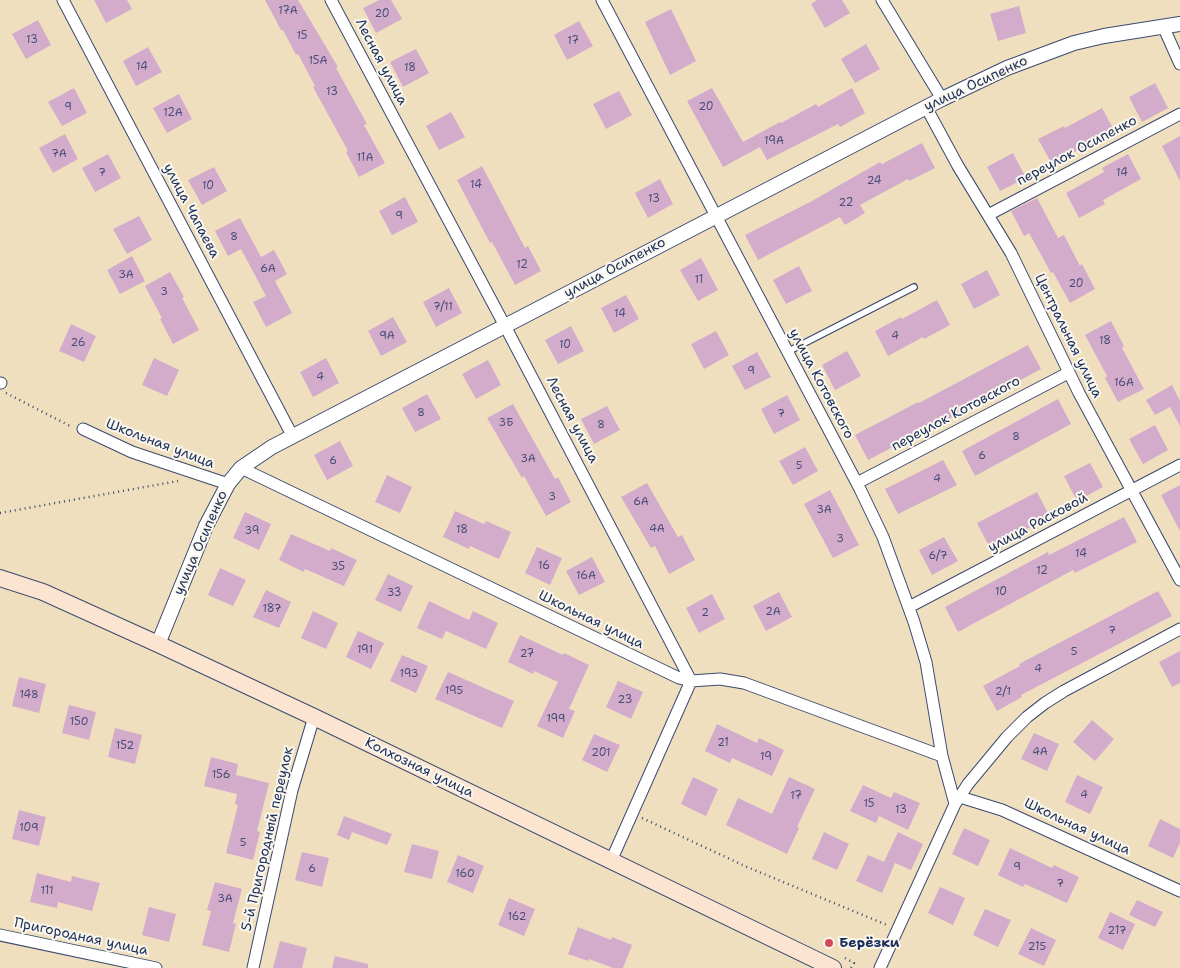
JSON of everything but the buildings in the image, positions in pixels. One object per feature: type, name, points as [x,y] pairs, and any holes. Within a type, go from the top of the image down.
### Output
[{"type":"main road","name":"Колхозная улица","points":[[0,578],[43,592],[314,717],[833,968]]},
{"type":"street","name":"улица Чапаева","points":[[63,0],[292,437]]},
{"type":"street","name":"Лесная улица","points":[[331,0],[692,681]]},
{"type":"street","name":"улица Котовского","points":[[602,0],[857,483],[883,537],[909,607],[926,662],[942,756],[957,801]]},
{"type":"street","points":[[882,0],[942,98]]},
{"type":"street","name":"улица Осипенко","points":[[158,644],[206,526],[228,484],[241,468],[264,452],[942,98],[1043,53],[1074,43],[1104,36],[1180,24]]},
{"type":"street","points":[[1163,26],[1180,64]]},
{"type":"street","name":"Центральная улица","points":[[926,107],[958,166],[1011,253],[1068,373],[1180,580]]},
{"type":"street","name":"переулок Осипенко","points":[[988,215],[1180,114]]},
{"type":"street","name":"переулок Котовского","points":[[857,483],[1068,373]]},
{"type":"street","name":"Школьная улица","points":[[83,430],[132,452],[228,484]]},
{"type":"street","name":"улица Расковой","points":[[909,607],[1180,464]]},
{"type":"street","name":"Школьная улица","points":[[241,468],[678,678],[692,681],[720,679],[744,683],[942,756]]},
{"type":"street","points":[[880,968],[957,801],[984,763],[1007,737],[1044,703],[1180,629]]},
{"type":"street","points":[[612,861],[692,681]]},
{"type":"street","name":"5-й Пригородный переулок","points":[[253,968],[292,790],[314,717]]},
{"type":"street","name":"Школьная улица","points":[[957,801],[1002,810],[1180,891]]},
{"type":"street","name":"Пригородная улица","points":[[0,935],[156,968]]},
{"type":"lane","points":[[787,352],[914,287]]},
{"type":"path","points":[[0,383],[7,394],[69,426],[83,430]]},
{"type":"path","points":[[0,513],[203,476]]},
{"type":"path","points":[[632,814],[747,867],[898,929]]},
{"type":"path","points":[[851,968],[854,963]]},
{"type":"place","name":"Берёзки","points":[[829,943]]}]
